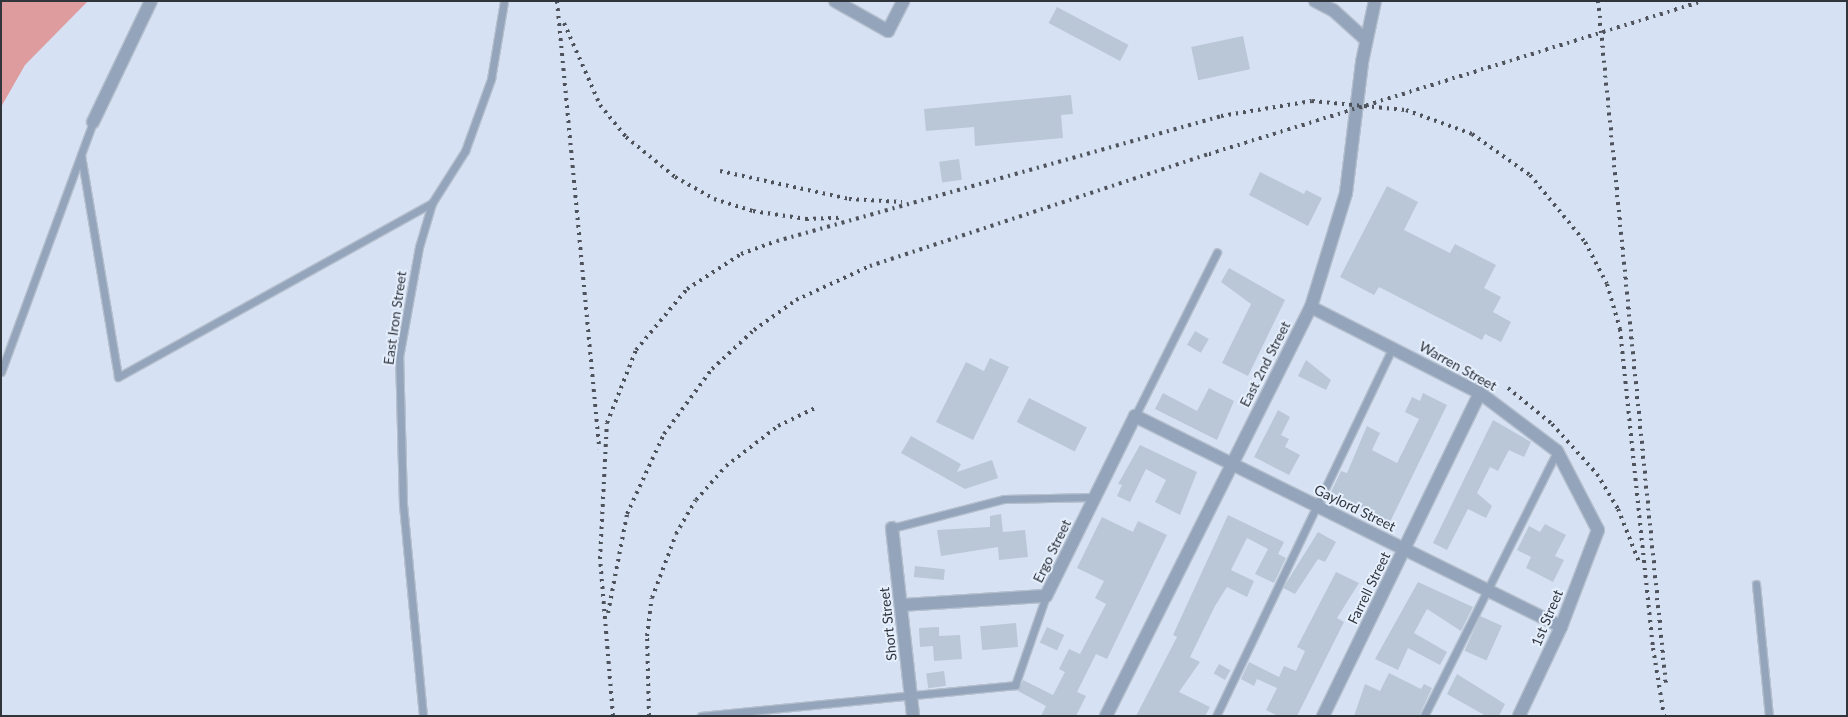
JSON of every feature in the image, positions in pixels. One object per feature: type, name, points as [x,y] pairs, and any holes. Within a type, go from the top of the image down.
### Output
[{"type":"street","points":[[93,122],[151,1]]},
{"type":"street","points":[[835,1],[888,31],[902,1]]},
{"type":"street","points":[[1315,1],[1333,10],[1365,38]]},
{"type":"street","name":"East 2nd Street","points":[[1106,716],[1311,307],[1346,193],[1365,38],[1375,1]]},
{"type":"street","name":"Warren Street","points":[[1311,307],[1393,347],[1480,393],[1557,451],[1598,530]]},
{"type":"street","name":"Farrell Street","points":[[1323,716],[1480,393]]},
{"type":"street","name":"Gaylord Street","points":[[1135,416],[1561,627]]},
{"type":"street","name":"Ergo Street","points":[[902,605],[1046,596],[1135,416]]},
{"type":"street","name":"Short Street","points":[[892,528],[913,716]]},
{"type":"street","name":"1st Street","points":[[1519,716],[1561,627],[1598,530]]},
{"type":"lane","name":"East Iron Street","points":[[423,716],[403,504],[399,357],[419,247],[432,203],[465,151],[491,79],[504,1]]},
{"type":"lane","points":[[1,372],[93,122]]},
{"type":"lane","points":[[80,155],[118,376],[432,203]]},
{"type":"lane","points":[[1135,416],[1217,252]]},
{"type":"lane","points":[[1216,716],[1319,507],[1393,347]]},
{"type":"lane","points":[[1424,716],[1557,451]]},
{"type":"lane","points":[[892,528],[1004,499],[1095,497]]},
{"type":"lane","points":[[1756,584],[1770,716]]},
{"type":"lane","points":[[702,716],[1015,685],[1046,596]]},
{"type":"shaded area","points":[[1,1],[88,1],[25,65],[1,107]]},
{"type":"building","points":[[1057,7],[1129,45],[1120,61],[1049,23]]},
{"type":"building","points":[[1243,36],[1250,69],[1198,80],[1191,47]]},
{"type":"building","points":[[1071,95],[1073,114],[1061,115],[1063,138],[975,146],[974,127],[926,131],[924,109]]},
{"type":"building","points":[[959,159],[962,180],[942,183],[939,162]]},
{"type":"building","points":[[1260,172],[1304,194],[1306,190],[1322,198],[1308,226],[1249,195]]},
{"type":"building","points":[[1387,186],[1418,202],[1404,230],[1450,253],[1455,244],[1496,265],[1484,288],[1501,297],[1493,312],[1511,322],[1501,342],[1485,334],[1482,340],[1379,287],[1374,295],[1340,277]]},
{"type":"building","points":[[1229,268],[1285,300],[1248,376],[1222,363],[1251,304],[1221,282]]},
{"type":"building","points":[[1195,331],[1209,339],[1201,353],[1187,345]]},
{"type":"building","points":[[990,358],[1009,367],[973,440],[936,422],[966,362],[984,371]]},
{"type":"building","points":[[1306,360],[1331,380],[1326,390],[1298,376]]},
{"type":"building","points":[[1209,388],[1234,401],[1217,440],[1155,409],[1163,393],[1197,411]]},
{"type":"building","points":[[1423,393],[1447,405],[1390,522],[1331,492],[1341,471],[1347,473],[1367,426],[1380,433],[1372,450],[1397,463],[1419,419],[1405,412],[1412,397],[1420,401]]},
{"type":"building","points":[[1029,398],[1087,428],[1075,452],[1017,422]]},
{"type":"building","points":[[1278,410],[1290,417],[1281,435],[1289,439],[1285,447],[1300,455],[1289,475],[1254,457]]},
{"type":"building","points":[[1493,420],[1531,442],[1524,457],[1509,450],[1498,471],[1490,467],[1477,493],[1492,506],[1486,518],[1468,509],[1447,550],[1433,543]]},
{"type":"building","points":[[911,436],[961,464],[957,472],[992,460],[998,478],[965,489],[901,453]]},
{"type":"building","points":[[1140,445],[1197,472],[1180,515],[1155,502],[1166,480],[1146,469],[1130,502],[1117,496],[1122,485],[1118,484]]},
{"type":"building","points":[[1001,514],[1003,532],[1025,530],[1028,557],[999,560],[998,547],[941,556],[937,530],[990,527],[990,516]]},
{"type":"building","points":[[1228,515],[1284,542],[1278,554],[1286,558],[1274,583],[1255,574],[1268,549],[1247,538],[1231,570],[1254,581],[1247,597],[1227,587],[1215,606],[1190,657],[1200,662],[1179,692],[1210,707],[1205,716],[1136,716],[1177,637],[1173,635]]},
{"type":"building","points":[[1102,517],[1133,532],[1138,521],[1167,535],[1107,659],[1096,654],[1077,692],[1086,696],[1076,716],[1041,716],[1046,706],[1018,691],[1023,680],[1053,695],[1065,672],[1059,669],[1069,649],[1080,654],[1106,604],[1095,598],[1104,581],[1077,568]]},
{"type":"building","points":[[1545,524],[1566,535],[1555,556],[1564,560],[1553,582],[1526,568],[1531,557],[1517,550],[1529,526],[1540,532]]},
{"type":"building","points":[[1318,532],[1336,542],[1325,562],[1318,559],[1295,594],[1283,588]]},
{"type":"building","points":[[915,566],[945,569],[944,580],[914,577]]},
{"type":"building","points":[[1336,572],[1359,583],[1337,618],[1344,622],[1297,716],[1278,716],[1266,710],[1277,688],[1257,679],[1254,686],[1241,679],[1249,662],[1279,677],[1284,666],[1296,671],[1305,651],[1297,647]]},
{"type":"building","points":[[1418,582],[1473,607],[1461,631],[1427,609],[1414,633],[1447,652],[1440,665],[1408,648],[1398,670],[1375,659]]},
{"type":"building","points":[[1480,616],[1502,626],[1486,660],[1465,651]]},
{"type":"building","points":[[1016,623],[1018,647],[982,650],[980,626]]},
{"type":"building","points":[[939,627],[939,636],[960,635],[962,659],[934,661],[933,646],[920,647],[919,628]]},
{"type":"building","points":[[1047,627],[1064,635],[1057,650],[1040,642]]},
{"type":"building","points":[[1219,664],[1230,670],[1225,680],[1214,674]]},
{"type":"building","points":[[944,671],[946,686],[928,688],[926,674]]},
{"type":"building","points":[[1389,673],[1421,689],[1424,684],[1432,688],[1419,716],[1354,716],[1365,684],[1380,691]]},
{"type":"building","points":[[1457,674],[1505,704],[1499,716],[1486,716],[1447,694]]},
{"type":"railway","points":[[557,1],[599,449]]},
{"type":"railway","points":[[1598,1],[1666,686]]},
{"type":"railway","points":[[608,613],[627,514],[664,434],[712,369],[754,330],[796,300],[870,266],[1209,154],[1703,1]]},
{"type":"railway","points":[[564,23],[600,105],[626,137],[675,177],[714,199],[753,211],[806,219],[840,218]]},
{"type":"railway","points":[[613,716],[600,559],[607,423],[636,350],[687,289],[741,254],[777,241],[1221,116],[1312,101],[1406,110],[1472,134],[1530,175],[1585,242],[1607,284],[1620,329],[1653,648],[1664,716]]},
{"type":"railway","points":[[720,171],[849,199],[902,202]]},
{"type":"railway","points":[[1508,388],[1552,424],[1597,474],[1618,509],[1639,562]]},
{"type":"railway","points":[[649,716],[647,636],[652,598],[676,534],[696,500],[726,466],[778,426],[815,408]]}]
